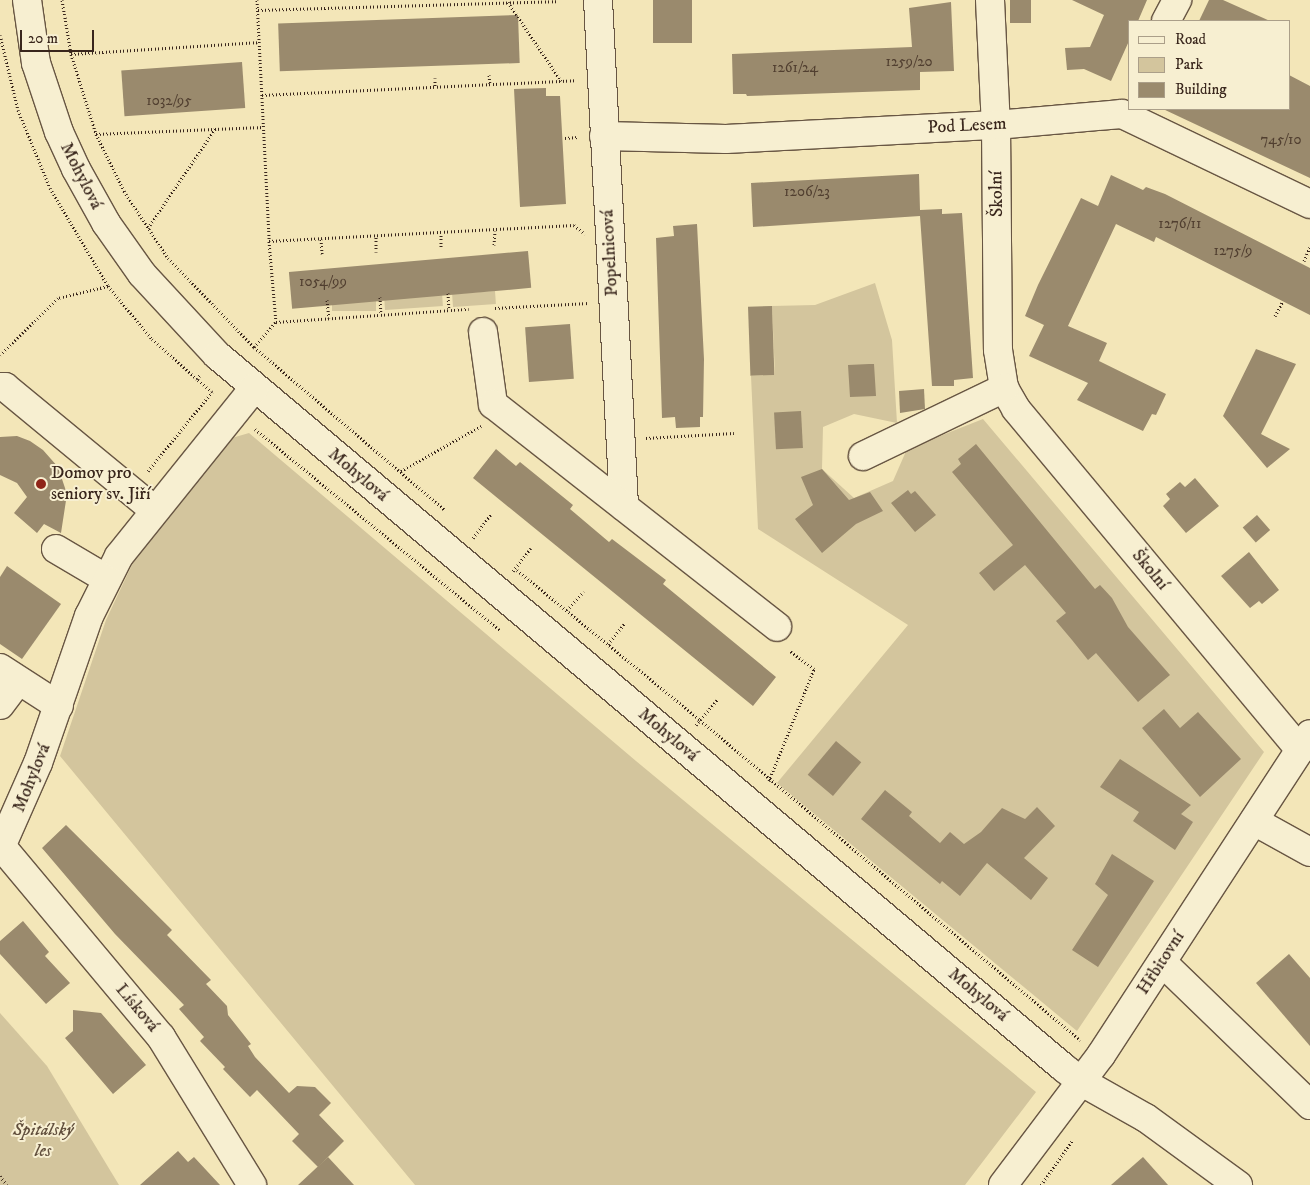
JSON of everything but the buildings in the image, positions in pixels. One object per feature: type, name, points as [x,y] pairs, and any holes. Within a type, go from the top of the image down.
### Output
[{"type":"street","name":"Mohylová","points":[[26,0],[29,32],[47,100],[76,169],[106,223],[142,274],[216,355],[1082,1082],[1146,1118],[1238,1185]]},
{"type":"street","name":"Popelnicová","points":[[598,0],[624,506]]},
{"type":"street","name":"Školní","points":[[990,0],[996,125],[998,350],[1004,388],[1016,409],[1305,742]]},
{"type":"street","points":[[1167,20],[1177,0]]},
{"type":"street","name":"Pod Lesem","points":[[604,136],[726,139],[996,125],[1125,106]]},
{"type":"street","name":"Pod Lesem","points":[[1133,110],[1310,204]]},
{"type":"street","points":[[484,316],[493,404],[777,627]]},
{"type":"street","points":[[0,387],[5,387],[153,509]]},
{"type":"street","name":"Mohylová","points":[[1,848],[19,812],[59,706],[89,616],[119,556],[153,509],[254,388]]},
{"type":"street","points":[[863,456],[1004,388]]},
{"type":"street","points":[[56,549],[107,579]]},
{"type":"street","points":[[0,705],[9,674],[59,706]]},
{"type":"street","name":"Hřbitovní","points":[[1004,1185],[1082,1082],[1305,742]]},
{"type":"street","points":[[1254,821],[1310,852]]},
{"type":"street","name":"Lísková","points":[[1,848],[161,1037],[252,1185]]},
{"type":"street","points":[[1162,962],[1310,1105]]},
{"type":"path","points":[[62,0],[71,54],[96,134],[124,191],[168,258],[254,348],[452,516]]},
{"type":"path","points":[[254,348],[276,322],[269,241],[257,0]]},
{"type":"path","points":[[258,10],[557,0]]},
{"type":"path","points":[[508,2],[562,81]]},
{"type":"path","points":[[0,35],[18,110],[50,188],[108,286],[152,339],[197,380]]},
{"type":"path","points":[[71,54],[260,42]]},
{"type":"path","points":[[489,75],[490,84]]},
{"type":"path","points":[[435,78],[436,87]]},
{"type":"path","points":[[262,95],[582,80]]},
{"type":"path","points":[[96,134],[264,127]]},
{"type":"path","points":[[148,228],[216,129]]},
{"type":"path","points":[[269,241],[441,234],[574,225],[588,236]]},
{"type":"path","points":[[494,245],[495,231]]},
{"type":"path","points":[[441,234],[441,247]]},
{"type":"path","points":[[376,237],[376,252]]},
{"type":"path","points":[[320,239],[322,254]]},
{"type":"path","points":[[1304,260],[1310,247]]},
{"type":"path","points":[[0,355],[58,298],[108,286]]},
{"type":"path","points":[[448,293],[449,310]]},
{"type":"path","points":[[380,297],[381,314]]},
{"type":"path","points":[[326,300],[329,318]]},
{"type":"path","points":[[1275,316],[1283,301]]},
{"type":"path","points":[[276,322],[449,310],[484,316],[599,302]]},
{"type":"path","points":[[620,439],[734,433]]},
{"type":"path","points":[[467,529],[481,541]]},
{"type":"path","points":[[508,563],[700,720],[769,781],[1082,1041]]},
{"type":"path","points":[[588,668],[625,623]]},
{"type":"path","points":[[769,781],[814,669],[770,635],[777,627]]},
{"type":"path","points":[[680,745],[718,699]]},
{"type":"path","points":[[0,1176],[6,1185]]},
{"type":"green space","points":[[875,283],[892,340],[897,423],[854,414],[823,427],[822,469],[854,498],[893,481],[907,449],[983,419],[1264,752],[1077,1031],[777,783],[908,625],[758,529],[751,376],[775,375],[772,306],[815,305]]},
{"type":"green space","points":[[495,291],[496,304],[453,307],[452,294]]},
{"type":"green space","points":[[442,293],[443,306],[385,310],[384,297]]},
{"type":"green space","points":[[332,297],[376,297],[376,311],[332,311]]},
{"type":"green space","points":[[249,433],[636,761],[1036,1092],[965,1185],[415,1185],[60,756],[106,620],[137,554],[225,440]]},
{"type":"green space","name":"Špitálský les","points":[[0,1013],[47,1066],[119,1185],[0,1185]]},
{"type":"place","name":"Domov pro seniory sv. Jiří","points":[[41,484]]}]
